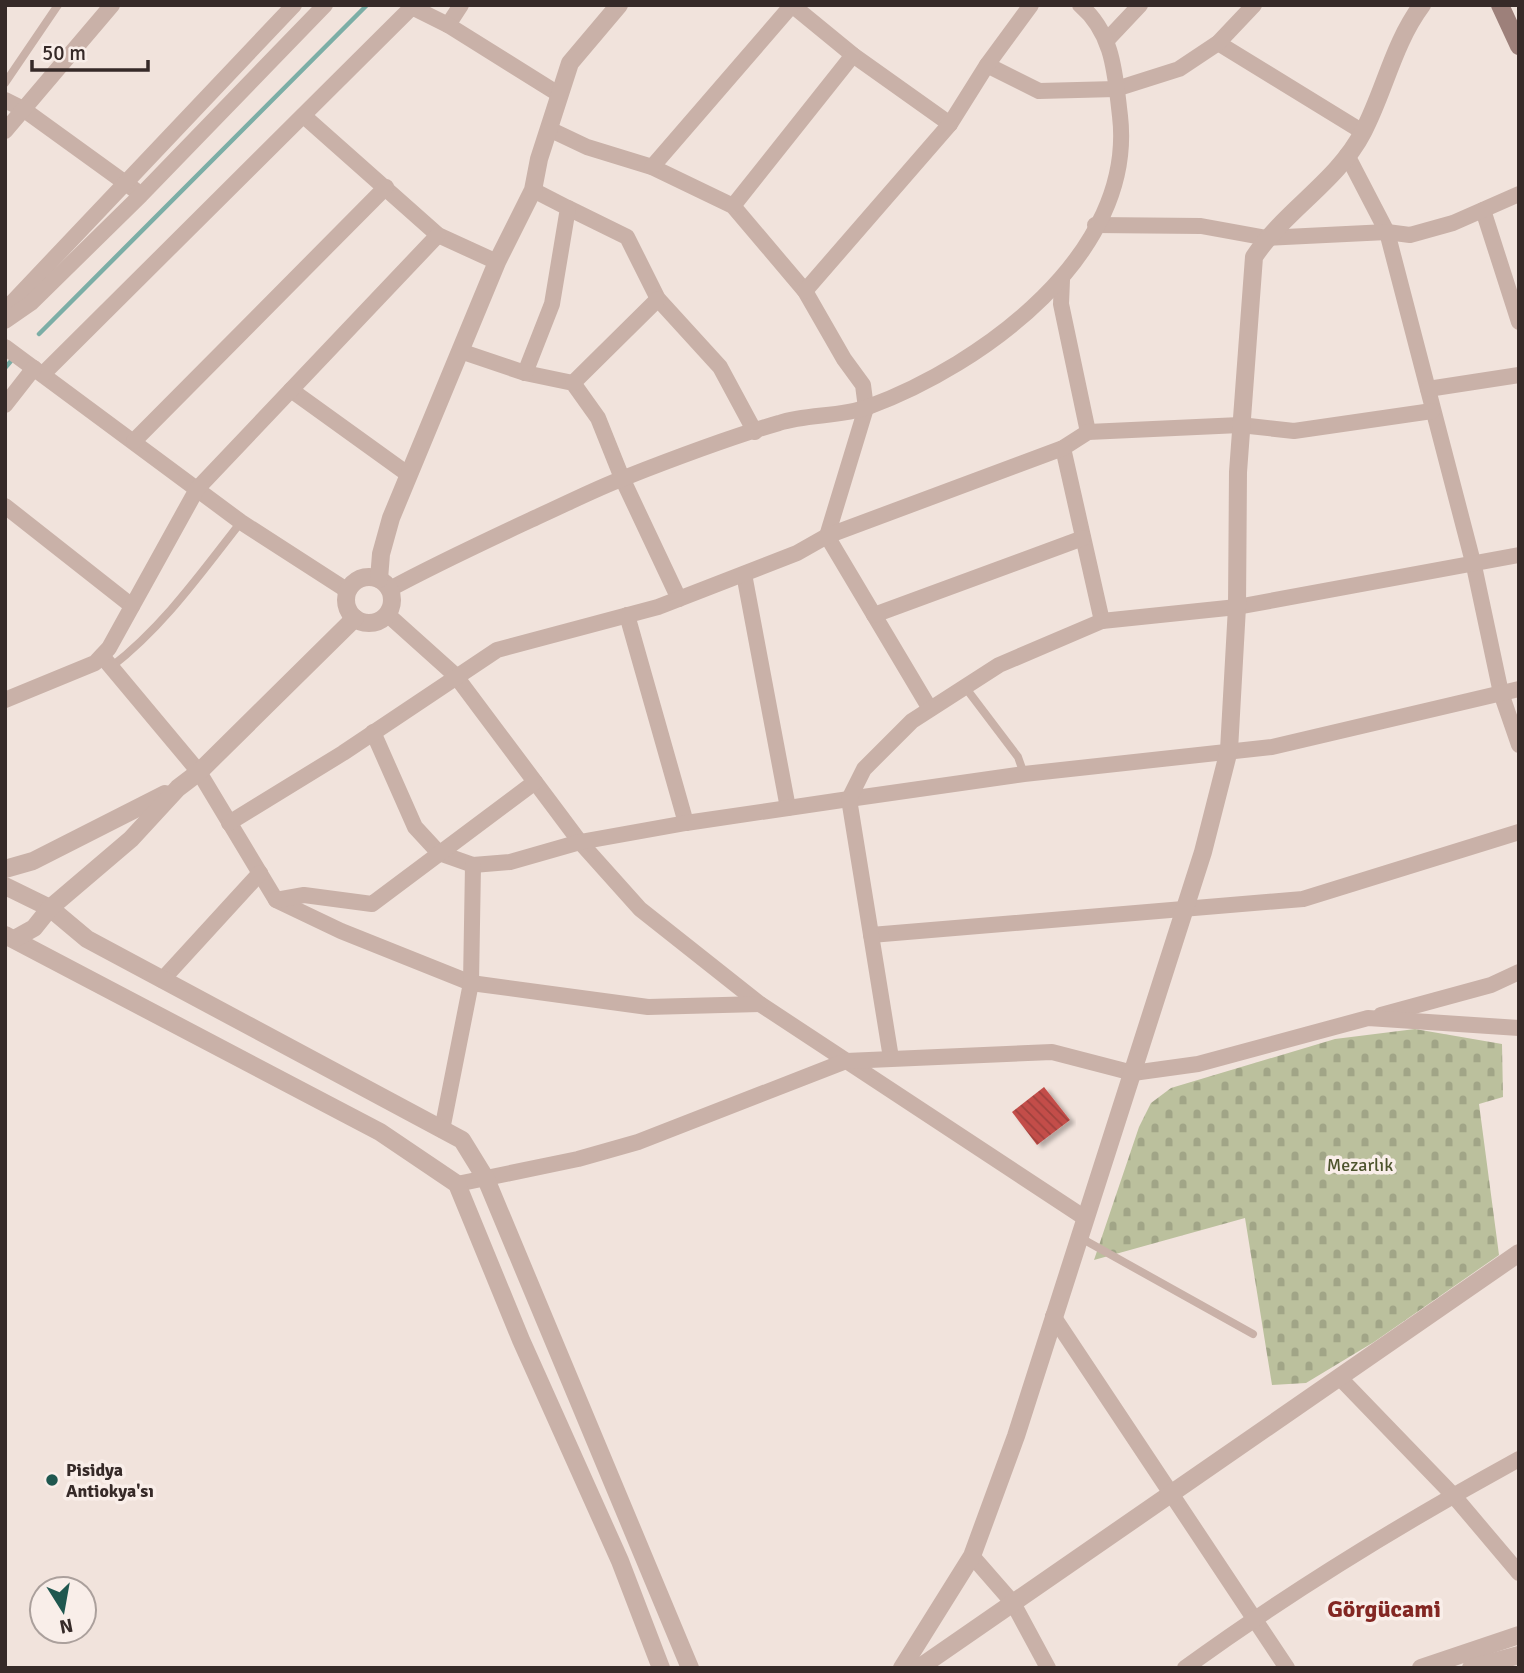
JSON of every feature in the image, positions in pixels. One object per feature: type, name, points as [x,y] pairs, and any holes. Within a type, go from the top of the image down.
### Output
[{"type":"main road","points":[[1500,5],[1519,46]]},
{"type":"street","points":[[5,131],[112,5]]},
{"type":"street","points":[[5,310],[294,5]]},
{"type":"street","points":[[5,321],[31,303],[141,195],[325,5]]},
{"type":"street","points":[[448,25],[461,5]]},
{"type":"street","points":[[384,584],[372,577],[357,580],[348,591],[347,606],[355,618],[369,622],[387,614],[392,602],[384,584],[381,554],[391,517],[497,262],[533,190],[570,63],[619,5]]},
{"type":"street","points":[[652,167],[792,5],[853,55],[950,124]]},
{"type":"street","points":[[805,291],[950,124],[987,65],[1031,5]]},
{"type":"street","points":[[384,584],[622,478],[781,422],[866,408],[934,376],[993,342],[1062,280],[1109,204],[1123,146],[1116,89],[1107,40],[1097,19],[1080,5]]},
{"type":"street","points":[[1107,40],[1140,5]]},
{"type":"street","points":[[987,65],[1039,91],[1116,89],[1179,69],[1218,43],[1254,5]]},
{"type":"street","points":[[902,1668],[972,1556],[1016,1436],[1186,907],[1229,750],[1237,607],[1240,425],[1254,257],[1266,238],[1332,176],[1363,132],[1400,40],[1422,5]]},
{"type":"street","points":[[5,405],[304,117],[412,7],[448,25],[560,95]]},
{"type":"street","points":[[1218,43],[1363,132]]},
{"type":"street","points":[[733,206],[853,55]]},
{"type":"street","points":[[5,100],[23,109],[141,195]]},
{"type":"street","points":[[304,117],[438,235],[497,262]]},
{"type":"street","points":[[549,129],[587,147],[652,167],[733,206],[805,291],[844,359],[863,385],[866,408],[827,536],[930,709]]},
{"type":"street","points":[[1347,155],[1387,232],[1474,566],[1501,693],[1519,746]]},
{"type":"street","points":[[134,441],[386,187]]},
{"type":"street","points":[[533,190],[627,237],[658,299],[720,367],[755,432]]},
{"type":"street","points":[[1095,225],[1201,226],[1266,238],[1387,232],[1410,235],[1453,223],[1519,194]]},
{"type":"street","points":[[525,373],[552,304],[568,208]]},
{"type":"street","points":[[1483,210],[1519,322]]},
{"type":"street","points":[[106,662],[109,648],[197,489],[438,235]]},
{"type":"street","points":[[1062,280],[1061,304],[1088,432]]},
{"type":"street","points":[[573,383],[658,299]]},
{"type":"street","points":[[5,347],[241,522],[348,591]]},
{"type":"street","points":[[460,351],[525,373],[573,383],[598,418],[622,478],[679,599]]},
{"type":"street","points":[[1428,388],[1519,375]]},
{"type":"street","points":[[291,390],[409,475]]},
{"type":"street","points":[[229,823],[497,650],[679,599],[797,553],[827,536],[1063,448],[1088,432],[1240,425],[1294,431],[1432,411]]},
{"type":"street","points":[[1063,448],[1102,621]]},
{"type":"street","points":[[5,506],[132,606]]},
{"type":"street","points":[[874,615],[1083,538]]},
{"type":"street","points":[[891,1058],[849,799],[864,769],[912,721],[999,665],[1102,621],[1237,607],[1474,566],[1519,555]]},
{"type":"street","points":[[744,574],[788,808]]},
{"type":"street","points":[[387,614],[455,676],[580,842],[640,909],[760,1004],[1085,1217]]},
{"type":"street","points":[[627,615],[686,823]]},
{"type":"street","points":[[11,937],[34,928],[50,908],[131,839],[178,788],[199,772],[355,618]]},
{"type":"street","points":[[5,700],[95,663],[106,662]]},
{"type":"street","points":[[106,662],[199,772],[276,900],[341,931],[471,983],[648,1007],[760,1004]]},
{"type":"street","points":[[373,732],[415,827],[439,853],[473,865],[510,862],[580,842],[686,823],[1024,774],[1272,747],[1519,689]]},
{"type":"street","points":[[276,900],[304,895],[373,904],[535,782]]},
{"type":"street","points":[[5,869],[33,861],[178,788]]},
{"type":"street","points":[[871,934],[1303,899],[1519,832]]},
{"type":"street","points":[[442,1130],[471,983],[473,865]]},
{"type":"street","points":[[162,980],[260,873]]},
{"type":"street","points":[[5,886],[50,908],[87,939],[462,1140],[486,1179],[690,1668]]},
{"type":"street","points":[[11,937],[380,1132],[457,1184],[522,1340],[620,1561],[661,1668]]},
{"type":"street","points":[[457,1184],[638,1142],[846,1060],[1052,1052],[1133,1073],[1198,1064],[1491,985],[1519,972]]},
{"type":"street","points":[[1368,1018],[1519,1028]]},
{"type":"street","points":[[919,1668],[1519,1253]]},
{"type":"street","points":[[1053,1316],[1287,1668]]},
{"type":"street","points":[[1339,1377],[1453,1495],[1519,1573]]},
{"type":"street","points":[[1185,1668],[1254,1617],[1453,1495],[1519,1459]]},
{"type":"street","points":[[972,1556],[1013,1603],[1048,1668]]},
{"type":"street","points":[[1421,1668],[1519,1635]]},
{"type":"street","points":[[1471,1668],[1491,1665],[1519,1655]]},
{"type":"lane","points":[[5,83],[58,5]]},
{"type":"lane","points":[[106,662],[131,652],[173,608],[241,522]]},
{"type":"lane","points":[[965,687],[1017,757],[1024,774]]},
{"type":"lane","points":[[1078,1237],[1254,1334]]},
{"type":"green space","name":"Mezarlık","points":[[1415,1029],[1502,1044],[1503,1097],[1479,1104],[1499,1255],[1374,1342],[1306,1383],[1272,1385],[1245,1218],[1094,1260],[1139,1127],[1151,1103],[1171,1088],[1335,1039]]},
{"type":"building","points":[[1044,1087],[1070,1120],[1037,1145],[1012,1112]]},
{"type":"waterway","points":[[39,334],[367,5]]},
{"type":"waterway","points":[[5,368],[11,361]]},
{"type":"place","name":"Pisidya Antiokya'sı","points":[[52,1480]]},
{"type":"district","name":"Görgücami","points":[[1384,1609]]}]
